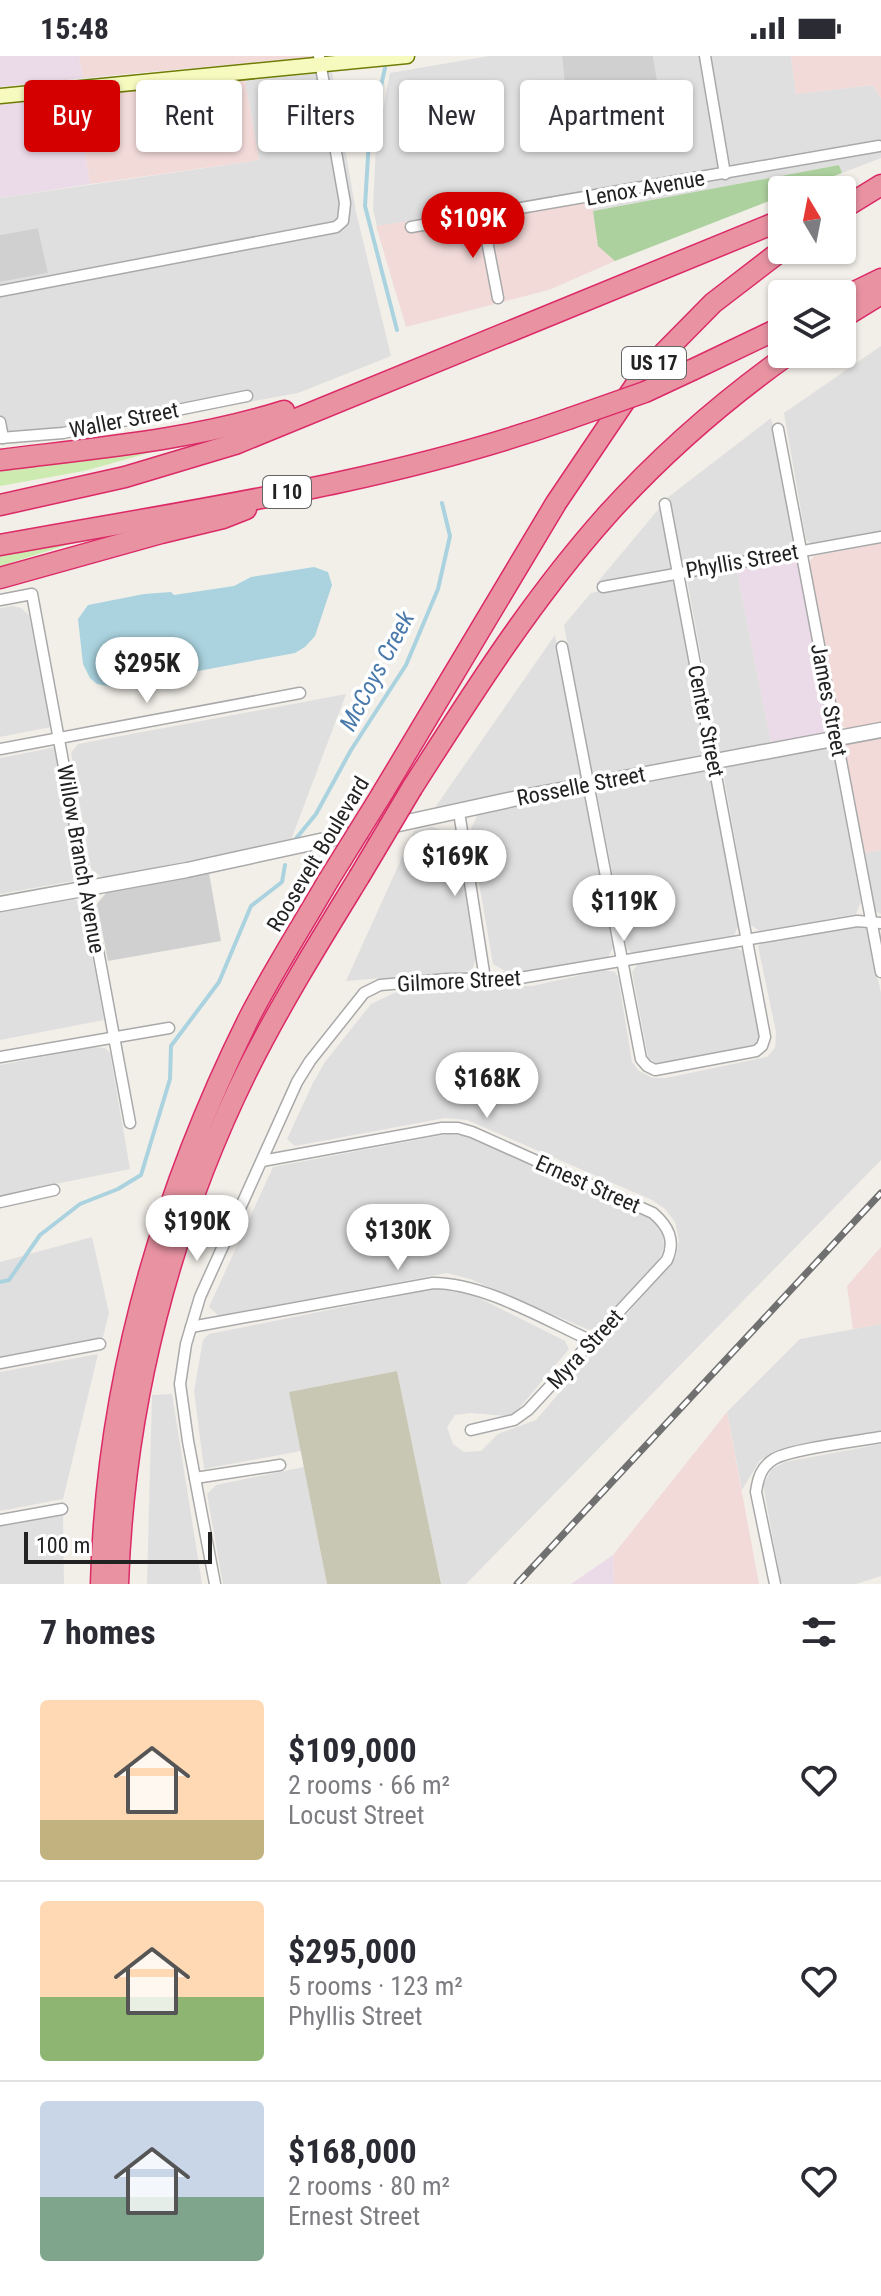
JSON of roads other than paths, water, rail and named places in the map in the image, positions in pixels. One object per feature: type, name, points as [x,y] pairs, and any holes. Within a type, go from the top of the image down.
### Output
[{"type":"highway","points":[[856,193],[881,184]]},
{"type":"highway","points":[[856,200],[881,184]]},
{"type":"highway","points":[[0,505],[83,488],[246,440],[768,226]]},
{"type":"highway","name":"Roosevelt Boulevard","points":[[101,1584],[117,1415],[138,1313],[168,1210],[228,1062],[257,1004],[556,503],[643,374],[713,303],[768,261]]},
{"type":"highway","points":[[856,291],[881,279]]},
{"type":"highway","points":[[856,309],[881,294]]},
{"type":"highway","name":"I 10","points":[[0,545],[369,476],[475,449],[645,392],[768,334]]},
{"type":"highway","name":"Roosevelt Boulevard","points":[[118,1584],[122,1517],[142,1379],[156,1318],[186,1218],[215,1142],[249,1067],[300,973],[412,788],[532,609],[606,517],[699,424],[771,368]]},
{"type":"highway","points":[[0,460],[157,441],[218,429],[403,375]]},
{"type":"highway","points":[[0,578],[223,518],[283,493]]},
{"type":"main road","points":[[0,96],[320,60],[407,56]]},
{"type":"street","points":[[705,56],[725,174]]},
{"type":"street","points":[[0,291],[336,227],[343,221],[345,203],[320,60]]},
{"type":"street","name":"Lenox Avenue","points":[[411,227],[879,146]]},
{"type":"street","points":[[482,215],[498,298]]},
{"type":"street","name":"Waller Street","points":[[2,438],[63,433],[247,396]]},
{"type":"street","points":[[0,422],[2,438]]},
{"type":"street","name":"James Street","points":[[778,429],[836,738],[876,922],[881,972]]},
{"type":"street","name":"Center Street","points":[[623,961],[641,1059],[647,1066],[655,1070],[756,1051],[762,1046],[765,1037],[665,504]]},
{"type":"street","name":"Phyllis Street","points":[[603,587],[881,537]]},
{"type":"street","name":"Willow Branch Avenue","points":[[0,600],[32,594],[130,1123]]},
{"type":"street","points":[[562,647],[623,961]]},
{"type":"street","points":[[0,749],[300,693]]},
{"type":"street","name":"Rosselle Street","points":[[0,904],[187,870],[589,784],[881,730]]},
{"type":"street","points":[[459,812],[485,979]]},
{"type":"street","name":"Gilmore Street","points":[[262,1161],[297,1082],[310,1061],[370,989],[421,981],[520,978],[746,938],[857,921],[876,922]]},
{"type":"street","points":[[0,1057],[113,1035],[169,1028]]},
{"type":"street","name":"Ernest Street","points":[[262,1161],[442,1128],[458,1128],[653,1213],[665,1223],[671,1236]]},
{"type":"street","points":[[215,1584],[180,1384],[200,1297],[262,1161]]},
{"type":"street","points":[[0,1202],[54,1190]]},
{"type":"street","name":"Myra Street","points":[[471,1430],[514,1420],[528,1410],[667,1260],[671,1236]]},
{"type":"street","points":[[191,1327],[447,1283],[481,1291],[592,1341]]},
{"type":"street","points":[[0,1363],[100,1344]]},
{"type":"street","points":[[775,1584],[756,1492],[758,1478],[764,1468],[784,1455],[881,1437]]},
{"type":"street","points":[[195,1478],[280,1465]]},
{"type":"street","points":[[0,1520],[62,1509]]},
{"type":"water","points":[[314,567],[328,572],[332,585],[315,636],[295,653],[112,687],[97,684],[83,664],[78,619],[88,605],[144,594],[171,592],[174,595],[234,586],[251,577]]},
{"type":"waterway","name":"McCoys Creek","points":[[385,68],[369,140],[365,206],[397,330]]},
{"type":"waterway","name":"McCoys Creek","points":[[294,841],[316,814],[351,750],[406,665],[438,589],[450,536],[442,503]]},
{"type":"waterway","name":"McCoys Creek","points":[[0,1282],[9,1280],[40,1235],[80,1204],[118,1189],[141,1175],[170,1079],[171,1046],[219,982],[251,906],[282,882],[285,865]]},
{"type":"railway","points":[[517,1584],[881,1193]]}]
